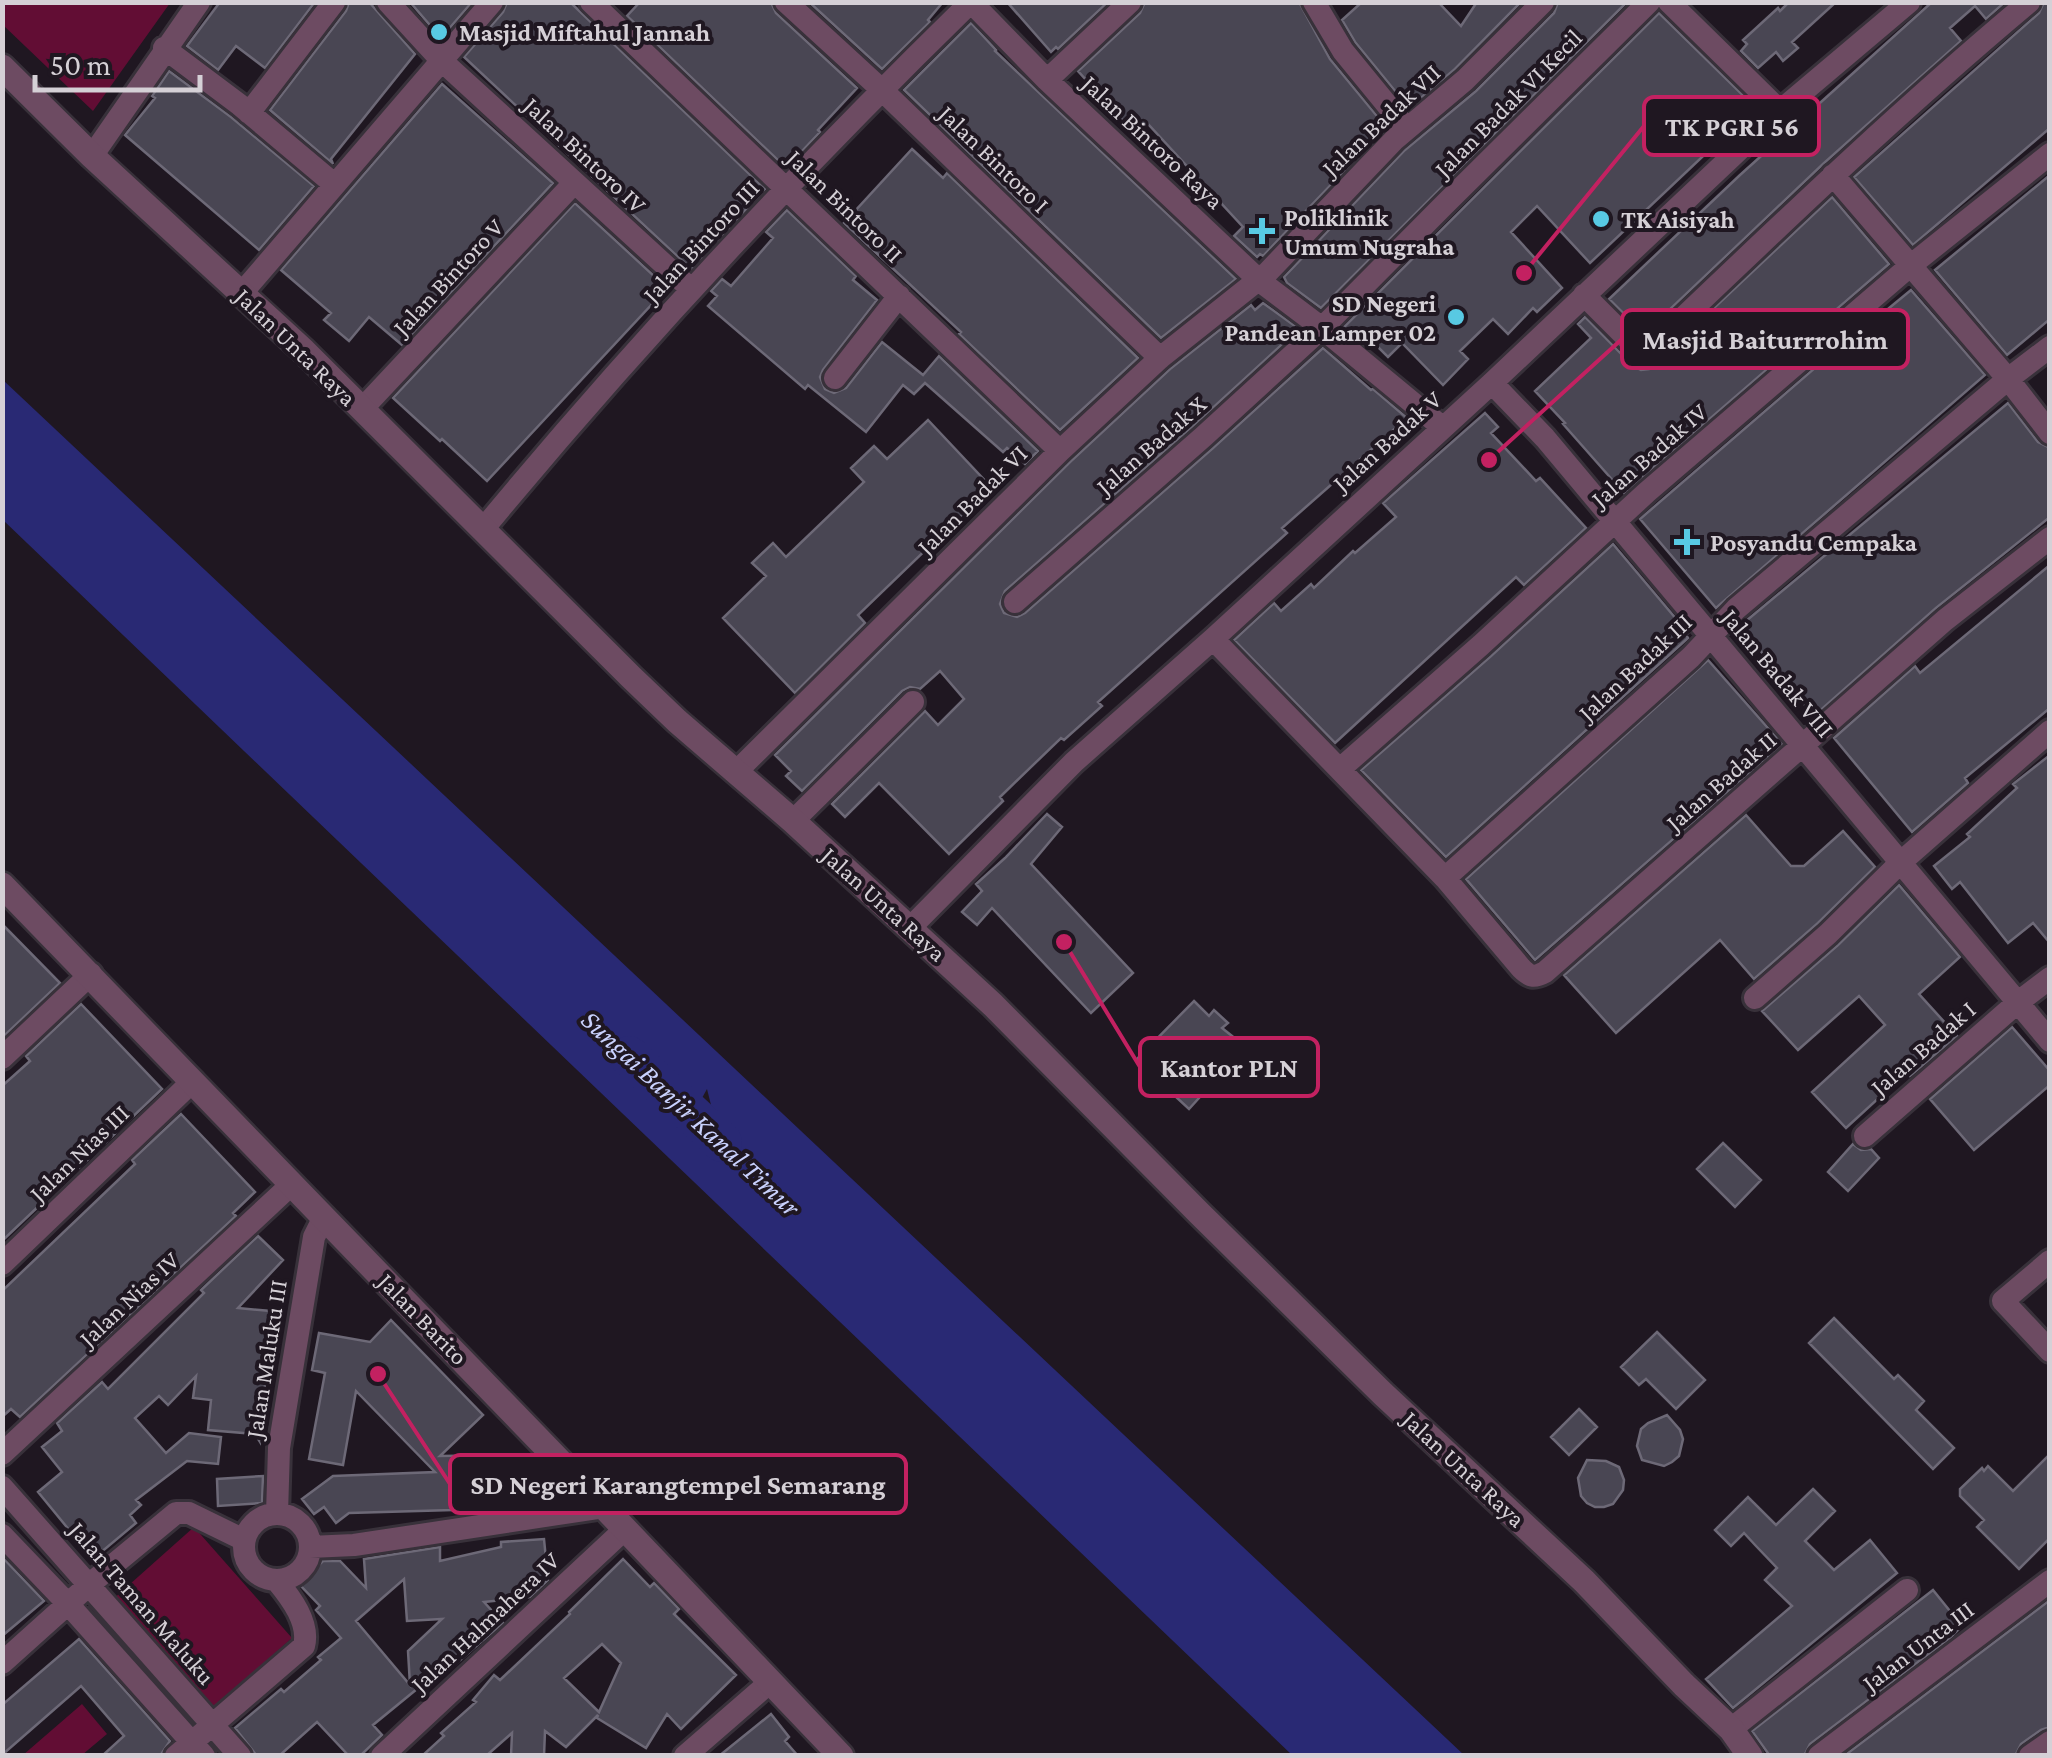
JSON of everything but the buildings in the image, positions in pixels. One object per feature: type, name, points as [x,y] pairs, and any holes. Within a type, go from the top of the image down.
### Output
[{"type":"street","points":[[92,156],[198,2]]},
{"type":"street","points":[[248,113],[334,2]]},
{"type":"street","name":"Jalan Bintoro IV","points":[[388,2],[442,61],[691,290]]},
{"type":"street","points":[[241,294],[492,2]]},
{"type":"street","name":"Jalan Bintoro I","points":[[786,2],[1160,358]]},
{"type":"street","name":"Jalan Bintoro III","points":[[484,528],[691,290],[971,2]]},
{"type":"street","name":"Jalan Bintoro Raya","points":[[971,2],[1047,80],[1259,280],[1442,427]]},
{"type":"street","points":[[1047,80],[1130,2]]},
{"type":"street","points":[[1314,2],[1343,51],[1406,128]]},
{"type":"street","name":"Jalan Badak VII","points":[[1259,280],[1406,128],[1465,80],[1543,2]]},
{"type":"street","name":"Jalan Badak VI Kecil","points":[[1322,328],[1649,2]]},
{"type":"street","points":[[1669,2],[1780,110]]},
{"type":"street","name":"Jalan Badak V","points":[[910,928],[1074,762],[1492,382],[1780,110],[1909,2]]},
{"type":"street","points":[[1584,295],[1644,355],[1833,175],[2029,2]]},
{"type":"street","name":"Jalan Bintoro II","points":[[605,7],[787,190],[1060,451]]},
{"type":"street","points":[[164,48],[334,184]]},
{"type":"street","name":"Jalan Unta Raya","points":[[2,67],[92,156],[304,351],[630,677],[1018,1029],[1383,1394],[1584,1581],[1732,1729],[1750,1756]]},
{"type":"street","name":"Jalan Badak IV","points":[[1340,769],[1615,521],[1910,266],[2050,154]]},
{"type":"street","points":[[1833,175],[2008,379],[2050,434]]},
{"type":"street","name":"Jalan Bintoro V","points":[[362,409],[574,183]]},
{"type":"street","name":"Jalan Badak VI","points":[[736,772],[1060,451],[1160,358],[1259,280]]},
{"type":"street","points":[[835,378],[899,296]]},
{"type":"street","name":"Jalan Badak X","points":[[1014,602],[1203,438],[1322,328]]},
{"type":"street","name":"Jalan Badak III","points":[[1446,878],[1690,656],[1736,609],[2050,346]]},
{"type":"street","name":"Jalan Badak VIII","points":[[1492,382],[1545,438],[2050,1041]]},
{"type":"street","name":"Jalan Badak II","points":[[1446,878],[1521,968],[1531,976],[1545,972],[1945,620],[2050,538]]},
{"type":"street","points":[[1213,638],[1446,878]]},
{"type":"street","points":[[793,821],[912,702]]},
{"type":"street","points":[[1755,998],[2050,731]]},
{"type":"street","name":"Jalan Barito","points":[[2,885],[841,1756]]},
{"type":"street","points":[[2,1058],[91,974]]},
{"type":"street","name":"Jalan Badak I","points":[[1865,1136],[2050,978]]},
{"type":"street","name":"Jalan Nias III","points":[[2,1264],[192,1081]]},
{"type":"street","name":"Jalan Nias IV","points":[[2,1454],[292,1184]]},
{"type":"street","name":"Jalan Maluku III","points":[[277,1514],[279,1448],[314,1236],[324,1216]]},
{"type":"street","points":[[2050,1261],[2004,1301],[2050,1352]]},
{"type":"street","name":"Jalan Taman Maluku","points":[[2,1487],[240,1756]]},
{"type":"street","points":[[310,1546],[354,1545],[604,1506]]},
{"type":"street","points":[[2,1663],[180,1511],[244,1540]]},
{"type":"street","points":[[277,1514],[294,1518],[306,1530],[310,1546],[306,1564],[294,1576],[277,1581],[260,1576],[248,1564],[244,1540],[260,1518],[277,1514]]},
{"type":"street","name":"Jalan Halmahera IV","points":[[382,1756],[625,1529]]},
{"type":"street","points":[[2,1534],[68,1604],[191,1751],[212,1724],[304,1646],[296,1608],[277,1581]]},
{"type":"street","name":"Jalan Unta III","points":[[1819,1756],[2050,1581]]},
{"type":"street","points":[[1732,1729],[1907,1590]]},
{"type":"street","points":[[685,1756],[770,1683]]},
{"type":"street","points":[[2030,1756],[2050,1742]]},
{"type":"shaded area","points":[[2,3],[170,3],[93,111],[3,25]]},
{"type":"shaded area","points":[[194,1527],[292,1638],[209,1712],[111,1601]]},
{"type":"shaded area","points":[[82,1704],[107,1734],[82,1755],[23,1755]]},
{"type":"water","points":[[3,380],[1464,1755],[1292,1755],[3,520]],"holes":[[[648,1067],[682,1082],[688,1092],[702,1098],[707,1089],[711,1105],[718,1113],[718,1125],[691,1113],[649,1073]]]},
{"type":"waterway","name":"Sungai Banjir Kanal Timur","points":[[629,1056],[722,1142]]},
{"type":"place","name":"Masjid Miftahul Jannah","points":[[439,32]]},
{"type":"place","name":"TK Aisiyah","points":[[1601,219]]},
{"type":"place","name":"Poliklinik Umum Nugraha","points":[[1262,231]]},
{"type":"place","name":"TK PGRI 56","points":[[1524,273]]},
{"type":"place","name":"SD Negeri Pandean Lamper 02","points":[[1456,317]]},
{"type":"place","name":"Masjid Baiturrrohim","points":[[1489,460]]},
{"type":"place","name":"Posyandu Cempaka","points":[[1687,542]]},
{"type":"place","name":"Kantor PLN","points":[[1064,942]]},
{"type":"place","name":"SD Negeri Karangtempel Semarang","points":[[378,1374]]}]
